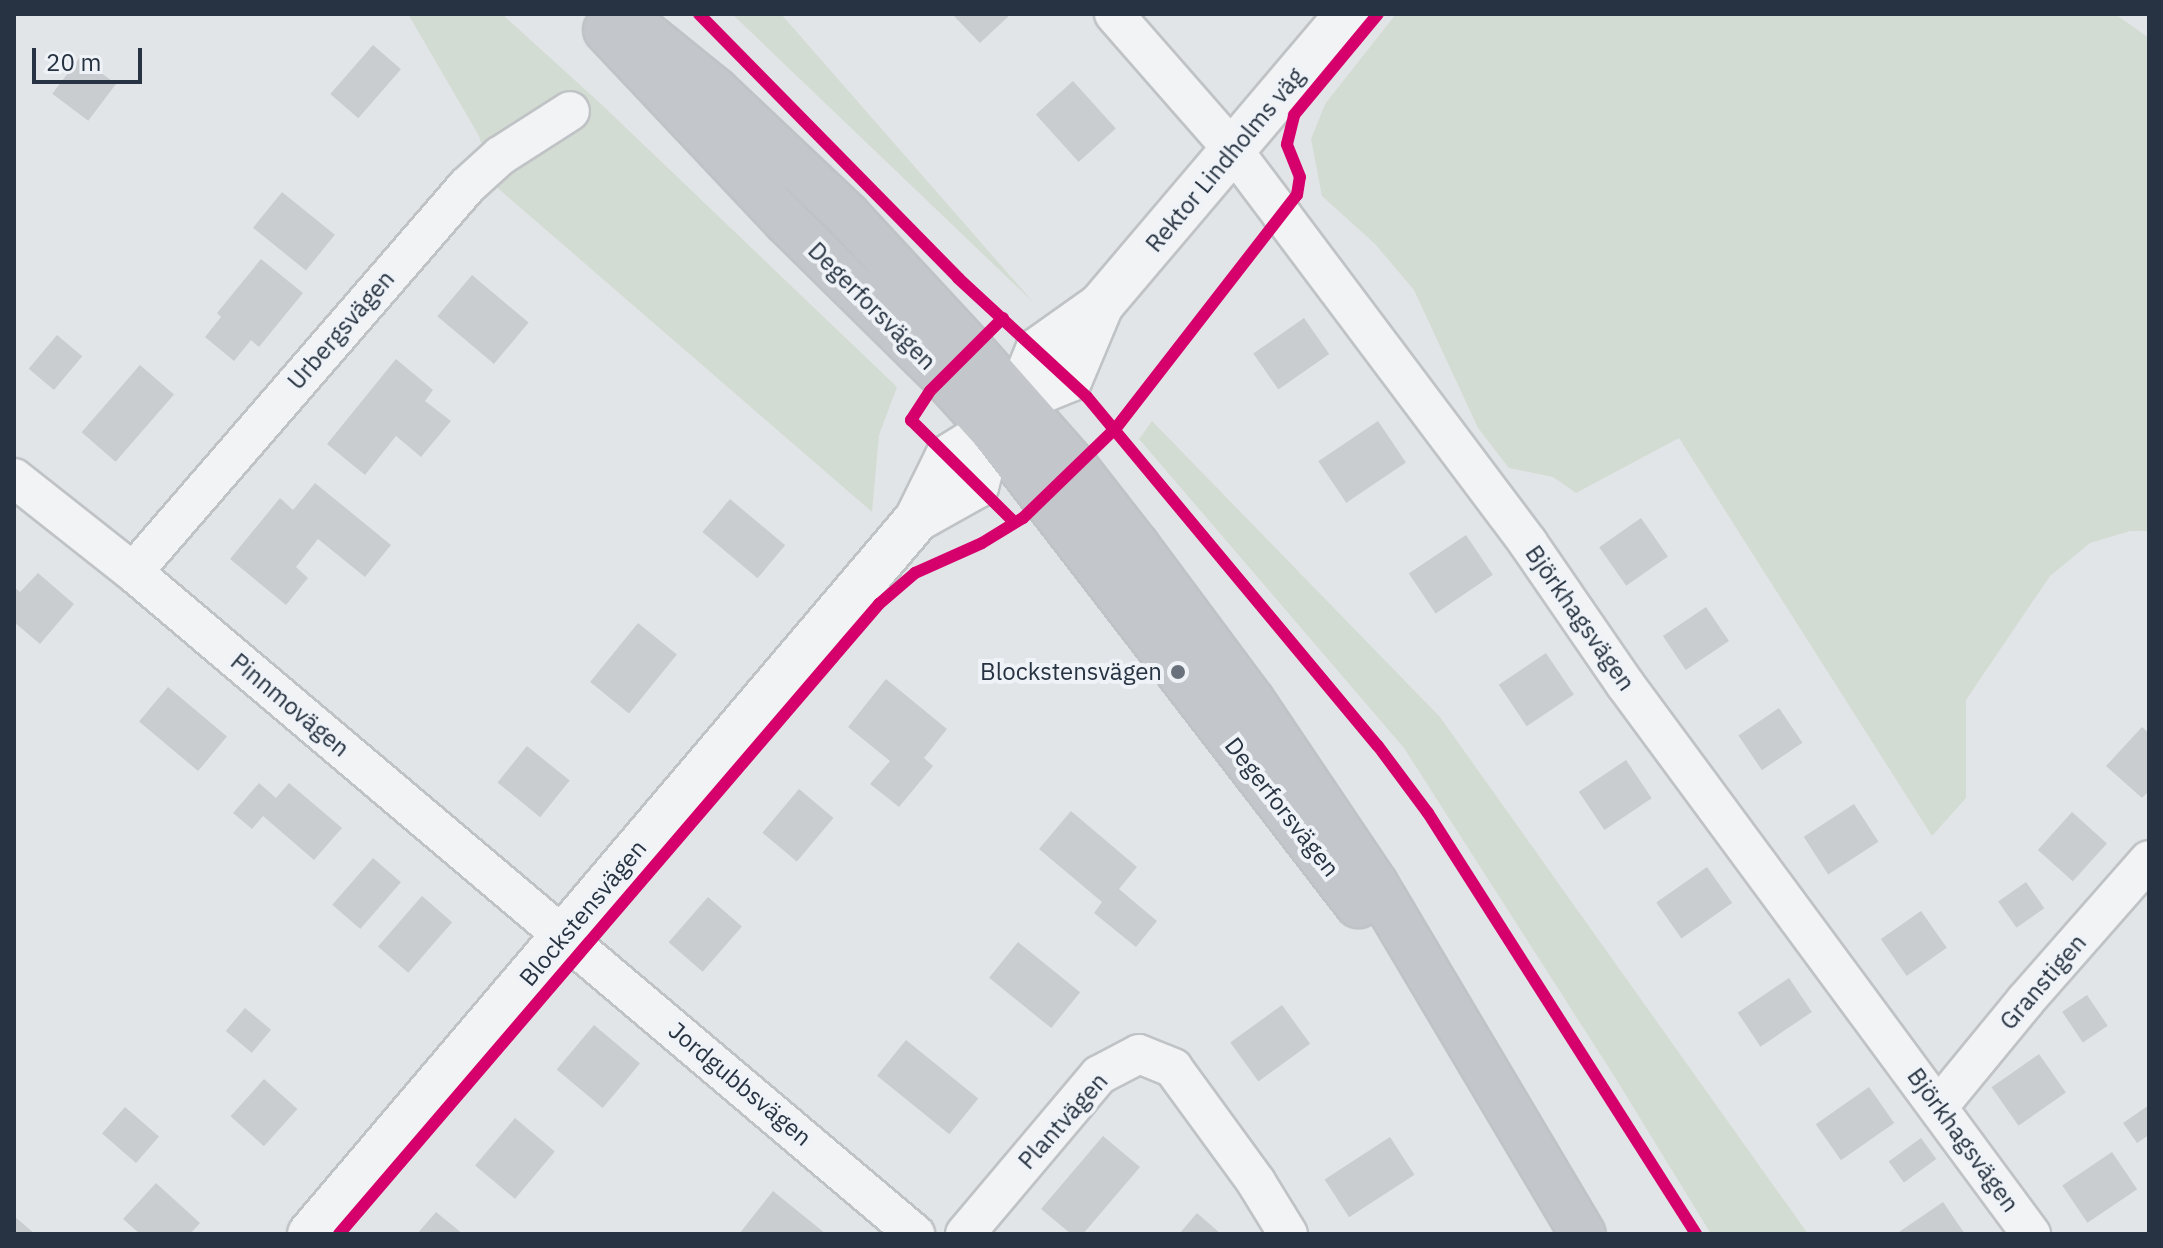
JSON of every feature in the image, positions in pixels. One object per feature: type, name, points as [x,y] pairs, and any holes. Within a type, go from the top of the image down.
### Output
[{"type":"main road","name":"Degerforsvägen","points":[[591,14],[786,221],[944,377],[1004,416]]},
{"type":"main road","name":"Degerforsvägen","points":[[621,14],[715,90],[847,215],[1004,416],[1136,545],[1252,701],[1375,884],[1583,1234]]},
{"type":"street","name":"Björkhagsvägen","points":[[1114,14],[1233,150],[1528,543],[1625,684],[2031,1234]]},
{"type":"street","name":"Rektor Lindholms väg","points":[[1004,416],[1038,350],[1101,305],[1348,14]]},
{"type":"street","name":"Urbergsvägen","points":[[133,572],[467,186],[500,156],[570,111]]},
{"type":"street","name":"Blockstensvägen","points":[[310,1234],[917,519],[947,458],[1004,416]]},
{"type":"street","name":"Pinnmovägen","points":[[14,478],[133,572],[564,935]]},
{"type":"street","name":"Granstigen","points":[[1939,1106],[2026,1000],[2149,860]]},
{"type":"street","name":"Jordgubbsvägen","points":[[564,935],[915,1234]]},
{"type":"street","name":"Plantvägen","points":[[965,1234],[1099,1075],[1139,1054],[1173,1068],[1256,1182],[1288,1234]]},
{"type":"shaded area","points":[[408,14],[502,14],[601,104],[897,387],[879,435],[872,512],[493,184],[479,136]]},
{"type":"shaded area","points":[[732,14],[781,14],[1033,302]]},
{"type":"shaded area","points":[[1396,14],[2115,14],[2149,38],[2149,531],[2130,531],[2090,543],[2050,576],[1966,700],[1966,798],[1932,836],[1679,438],[1576,493],[1553,477],[1509,468],[1478,428],[1414,290],[1375,244],[1322,196],[1311,139],[1325,104]]},
{"type":"shaded area","points":[[1152,421],[1440,717],[1808,1234],[1711,1234],[1616,1079],[1404,748],[1139,439]]},
{"type":"building","points":[[952,14],[1011,14],[980,43]]},
{"type":"building","points":[[373,45],[401,69],[358,118],[330,94]]},
{"type":"building","points":[[80,57],[116,84],[88,121],[52,94]]},
{"type":"building","points":[[1073,81],[1116,129],[1079,162],[1036,114]]},
{"type":"building","points":[[282,192],[335,235],[306,271],[253,228]]},
{"type":"building","points":[[261,259],[303,293],[259,347],[251,340],[234,361],[205,337],[221,317],[217,313]]},
{"type":"building","points":[[472,275],[529,323],[494,364],[437,316]]},
{"type":"building","points":[[1304,318],[1329,354],[1278,390],[1253,354]]},
{"type":"building","points":[[57,335],[82,356],[54,390],[29,369]]},
{"type":"building","points":[[396,359],[433,390],[425,401],[451,421],[421,457],[396,436],[365,475],[327,444]]},
{"type":"building","points":[[140,365],[174,395],[116,462],[82,432]]},
{"type":"building","points":[[1378,421],[1406,462],[1346,503],[1318,461]]},
{"type":"building","points":[[315,483],[391,545],[365,577],[318,539],[296,567],[308,578],[286,605],[230,559],[280,498],[293,510]]},
{"type":"building","points":[[730,499],[785,545],[758,578],[702,532]]},
{"type":"building","points":[[1641,518],[1668,557],[1626,586],[1599,547]]},
{"type":"building","points":[[1466,535],[1493,575],[1436,613],[1409,574]]},
{"type":"building","points":[[38,573],[74,604],[40,644],[14,622],[14,587],[20,592]]},
{"type":"building","points":[[1706,607],[1729,641],[1686,670],[1663,636]]},
{"type":"building","points":[[638,623],[677,654],[629,714],[590,682]]},
{"type":"building","points":[[1546,653],[1574,694],[1527,726],[1499,685]]},
{"type":"building","points":[[886,679],[947,729],[924,758],[933,766],[899,807],[870,784],[890,761],[848,727]]},
{"type":"building","points":[[168,687],[227,736],[198,771],[139,721]]},
{"type":"building","points":[[1779,708],[1802,743],[1762,770],[1738,735]]},
{"type":"building","points":[[2142,727],[2149,733],[2149,791],[2142,798],[2106,766]]},
{"type":"building","points":[[527,746],[570,781],[540,817],[497,783]]},
{"type":"building","points":[[1626,760],[1652,798],[1604,830],[1579,792]]},
{"type":"building","points":[[259,783],[276,798],[289,783],[342,828],[314,860],[263,816],[252,829],[233,813]]},
{"type":"building","points":[[799,789],[833,818],[797,862],[762,833]]},
{"type":"building","points":[[1854,804],[1879,842],[1828,874],[1804,837]]},
{"type":"building","points":[[1071,811],[1137,867],[1119,889],[1157,921],[1136,947],[1094,913],[1102,902],[1039,849]]},
{"type":"building","points":[[2072,812],[2107,843],[2073,881],[2038,850]]},
{"type":"building","points":[[373,858],[401,882],[360,929],[332,905]]},
{"type":"building","points":[[1707,867],[1732,903],[1681,939],[1656,903]]},
{"type":"building","points":[[2026,882],[2044,908],[2017,928],[1998,902]]},
{"type":"building","points":[[422,896],[452,922],[408,973],[378,947]]},
{"type":"building","points":[[708,897],[742,927],[703,972],[669,942]]},
{"type":"building","points":[[1921,911],[1947,948],[1907,976],[1881,939]]},
{"type":"building","points":[[1018,942],[1080,992],[1051,1028],[989,978]]},
{"type":"building","points":[[1789,978],[1812,1012],[1761,1047],[1738,1013]]},
{"type":"building","points":[[2087,995],[2108,1026],[2083,1042],[2062,1012]]},
{"type":"building","points":[[1282,1005],[1310,1044],[1258,1081],[1230,1043]]},
{"type":"building","points":[[245,1008],[271,1030],[252,1053],[226,1031]]},
{"type":"building","points":[[594,1025],[640,1064],[603,1108],[557,1069]]},
{"type":"building","points":[[906,1040],[978,1099],[949,1134],[877,1076]]},
{"type":"building","points":[[2039,1054],[2066,1093],[2018,1126],[1991,1087]]},
{"type":"building","points":[[264,1079],[297,1109],[264,1146],[231,1116]]},
{"type":"building","points":[[1869,1087],[1894,1123],[1841,1160],[1816,1124]]},
{"type":"building","points":[[2149,1105],[2149,1135],[2137,1143],[2123,1123]]},
{"type":"building","points":[[125,1107],[159,1137],[136,1163],[102,1133]]},
{"type":"building","points":[[515,1118],[555,1151],[515,1199],[475,1165]]},
{"type":"building","points":[[1103,1136],[1140,1167],[1083,1234],[1071,1234],[1041,1209]]},
{"type":"building","points":[[1390,1137],[1415,1175],[1349,1217],[1325,1179]]},
{"type":"building","points":[[1921,1138],[1936,1159],[1904,1183],[1889,1162]]},
{"type":"building","points":[[2112,1152],[2137,1189],[2087,1223],[2062,1186]]},
{"type":"building","points":[[156,1183],[200,1223],[190,1234],[140,1234],[123,1219]]},
{"type":"building","points":[[773,1191],[826,1234],[739,1234]]},
{"type":"building","points":[[1943,1202],[1965,1234],[1896,1234]]},
{"type":"building","points":[[436,1212],[463,1234],[417,1234]]},
{"type":"building","points":[[1197,1213],[1221,1234],[1179,1234]]},
{"type":"building","points":[[14,1216],[35,1234],[14,1234]]},
{"type":"cycle path","points":[[699,14],[958,278],[1087,397],[1378,746],[1428,813],[1696,1234]]},
{"type":"cycle path","points":[[339,1234],[879,604],[915,573],[982,543],[1023,518],[1116,428],[1297,195],[1300,177],[1287,144],[1294,115],[1378,14]]},
{"type":"cycle path","points":[[1003,318],[930,391],[911,420],[1014,522]]},
{"type":"place","name":"Blockstensvägen","points":[[1178,672]]}]
